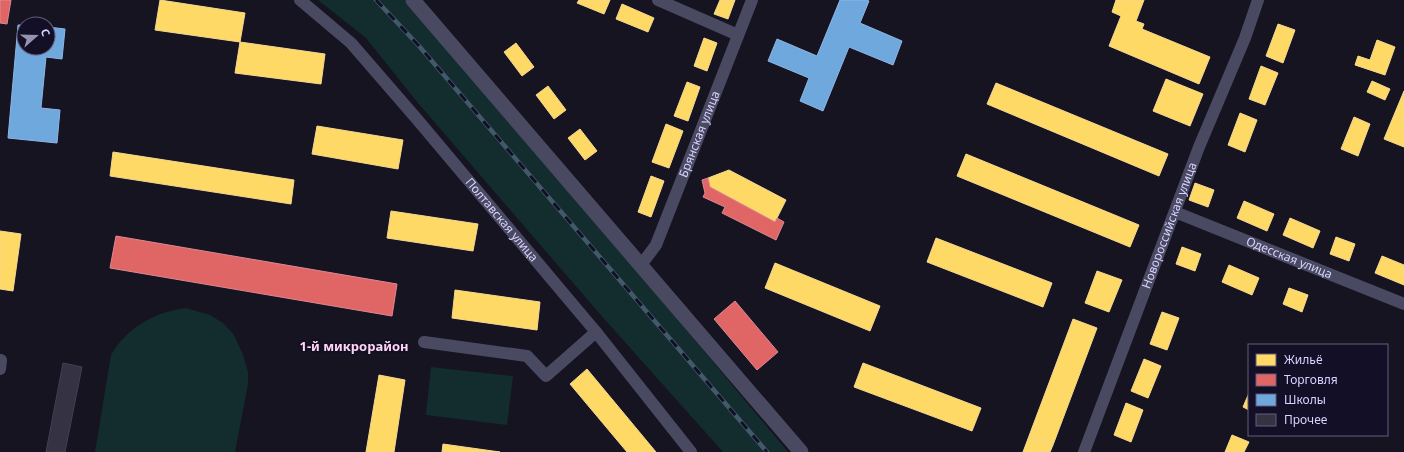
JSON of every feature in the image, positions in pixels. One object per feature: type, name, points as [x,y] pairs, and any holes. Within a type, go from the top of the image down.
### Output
[{"type":"street","name":"Полтавская улица","points":[[300,0],[351,43],[416,118],[596,332],[691,452]]},
{"type":"street","points":[[413,0],[801,452]]},
{"type":"street","points":[[658,0],[738,35]]},
{"type":"street","name":"Брянская улица","points":[[641,265],[656,245],[752,0]]},
{"type":"street","name":"Новороссийская улица","points":[[1084,452],[1199,147],[1245,38],[1258,0]]},
{"type":"street","name":"Одесская улица","points":[[1174,212],[1404,304]]},
{"type":"street","points":[[424,342],[527,356],[546,376],[596,332]]},
{"type":"green space","points":[[318,0],[405,0],[659,297],[788,452],[723,452],[599,313],[418,103],[366,38]]},
{"type":"green space","points":[[186,308],[210,315],[223,323],[234,335],[243,355],[248,372],[248,384],[235,452],[95,452],[111,355],[125,336],[143,322],[163,313]]},
{"type":"green space","points":[[431,367],[513,376],[507,425],[426,415]]},
{"type":"building: Жильё","points":[[160,0],[245,13],[240,42],[155,30]]},
{"type":"building: Жильё","points":[[579,0],[610,0],[604,14],[577,3]]},
{"type":"building: Жильё","points":[[720,0],[735,0],[728,19],[714,14]]},
{"type":"building: Жильё","points":[[1116,0],[1144,0],[1136,21],[1144,24],[1142,29],[1210,57],[1199,84],[1109,46],[1121,16],[1112,12]]},
{"type":"building: Жильё","points":[[622,4],[654,18],[648,32],[616,19]]},
{"type":"building: Жильё","points":[[1278,24],[1295,30],[1283,63],[1266,56]]},
{"type":"building: Жильё","points":[[704,38],[717,43],[707,71],[694,66]]},
{"type":"building: Жильё","points":[[1377,40],[1395,47],[1385,75],[1355,65],[1358,56],[1370,60]]},
{"type":"building: Жильё","points":[[240,42],[325,54],[321,84],[235,73]]},
{"type":"building: Жильё","points":[[516,43],[534,67],[522,76],[504,52]]},
{"type":"building: Жильё","points":[[1261,66],[1278,73],[1265,105],[1249,99]]},
{"type":"building: Жильё","points":[[1166,79],[1203,94],[1190,126],[1153,111]]},
{"type":"building: Жильё","points":[[1372,81],[1390,89],[1385,100],[1367,92]]},
{"type":"building: Жильё","points":[[687,82],[700,87],[688,121],[674,116]]},
{"type":"building: Жильё","points":[[996,83],[1168,154],[1159,176],[987,104]]},
{"type":"building: Жильё","points":[[548,86],[566,110],[554,119],[536,95]]},
{"type":"building: Жильё","points":[[1404,91],[1404,147],[1384,139]]},
{"type":"building: Жильё","points":[[1240,113],[1257,120],[1245,152],[1228,145]]},
{"type":"building: Жильё","points":[[1354,117],[1370,124],[1358,156],[1341,149]]},
{"type":"building: Жильё","points":[[666,124],[683,131],[669,168],[652,162]]},
{"type":"building: Жильё","points":[[317,126],[403,140],[398,169],[312,154]]},
{"type":"building: Жильё","points":[[580,129],[597,151],[585,160],[568,138]]},
{"type":"building: Жильё","points":[[113,152],[294,180],[291,204],[110,176]]},
{"type":"building: Жильё","points":[[966,154],[1139,225],[1130,247],[957,176]]},
{"type":"building: Жильё","points":[[729,170],[786,200],[775,222],[710,187],[708,178]]},
{"type":"building: Жильё","points":[[651,176],[664,181],[651,217],[638,212]]},
{"type":"building: Жильё","points":[[1195,183],[1214,190],[1208,207],[1189,200]]},
{"type":"building: Жильё","points":[[1244,201],[1274,214],[1267,231],[1237,218]]},
{"type":"building: Жильё","points":[[391,211],[478,224],[473,251],[387,238]]},
{"type":"building: Жильё","points":[[1290,218],[1320,231],[1313,248],[1283,235]]},
{"type":"building: Жильё","points":[[0,231],[21,234],[13,291],[0,289]]},
{"type":"building: Жильё","points":[[1336,237],[1355,244],[1349,261],[1330,254]]},
{"type":"building: Жильё","points":[[936,238],[1052,283],[1043,307],[927,262]]},
{"type":"building: Жильё","points":[[1182,247],[1201,254],[1195,271],[1176,264]]},
{"type":"building: Жильё","points":[[1382,256],[1404,265],[1404,285],[1375,273]]},
{"type":"building: Жильё","points":[[775,263],[880,306],[870,331],[765,288]]},
{"type":"building: Жильё","points":[[1229,265],[1259,278],[1252,295],[1222,282]]},
{"type":"building: Жильё","points":[[1097,271],[1122,280],[1109,312],[1085,303]]},
{"type":"building: Жильё","points":[[1289,288],[1308,295],[1302,312],[1283,304]]},
{"type":"building: Жильё","points":[[455,290],[540,302],[537,330],[452,318]]},
{"type":"building: Жильё","points":[[1162,312],[1179,318],[1167,350],[1150,344]]},
{"type":"building: Жильё","points":[[1073,319],[1097,328],[1053,445],[1029,436]]},
{"type":"building: Жильё","points":[[1144,359],[1161,366],[1148,398],[1131,391]]},
{"type":"building: Жильё","points":[[863,363],[981,408],[972,431],[854,387]]},
{"type":"building: Жильё","points":[[587,369],[656,452],[627,452],[570,384]]},
{"type":"building: Жильё","points":[[379,375],[405,380],[394,452],[366,452]]},
{"type":"building: Жильё","points":[[1248,395],[1248,410],[1243,407]]},
{"type":"building: Жильё","points":[[1126,403],[1143,410],[1131,442],[1114,435]]},
{"type":"building: Жильё","points":[[1232,435],[1249,442],[1244,452],[1225,452]]},
{"type":"building: Жильё","points":[[1029,436],[1053,445],[1050,452],[1023,452]]},
{"type":"building: Жильё","points":[[443,444],[500,452],[442,452]]},
{"type":"building: Торговля","points":[[0,0],[11,0],[7,24],[0,23]]},
{"type":"building: Торговля","points":[[708,178],[710,187],[775,222],[777,218],[784,222],[776,240],[722,213],[725,207],[703,197],[705,193],[702,180]]},
{"type":"building: Торговля","points":[[116,236],[397,284],[392,316],[110,268]]},
{"type":"building: Торговля","points":[[735,301],[778,352],[757,370],[714,319]]},
{"type":"building: Школы","points":[[840,0],[869,1],[860,23],[902,41],[893,65],[849,47],[823,111],[800,101],[809,78],[768,61],[777,39],[817,56]]},
{"type":"building: Школы","points":[[56,28],[65,29],[62,59],[46,57],[41,108],[60,110],[57,143],[8,138],[16,48],[16,56],[56,56]]},
{"type":"building: Прочее","points":[[63,363],[82,367],[65,452],[46,452]]},
{"type":"railway","points":[[376,0],[419,46],[767,452]]},
{"type":"district","name":"1-й микрорайон","points":[[354,346]]}]
